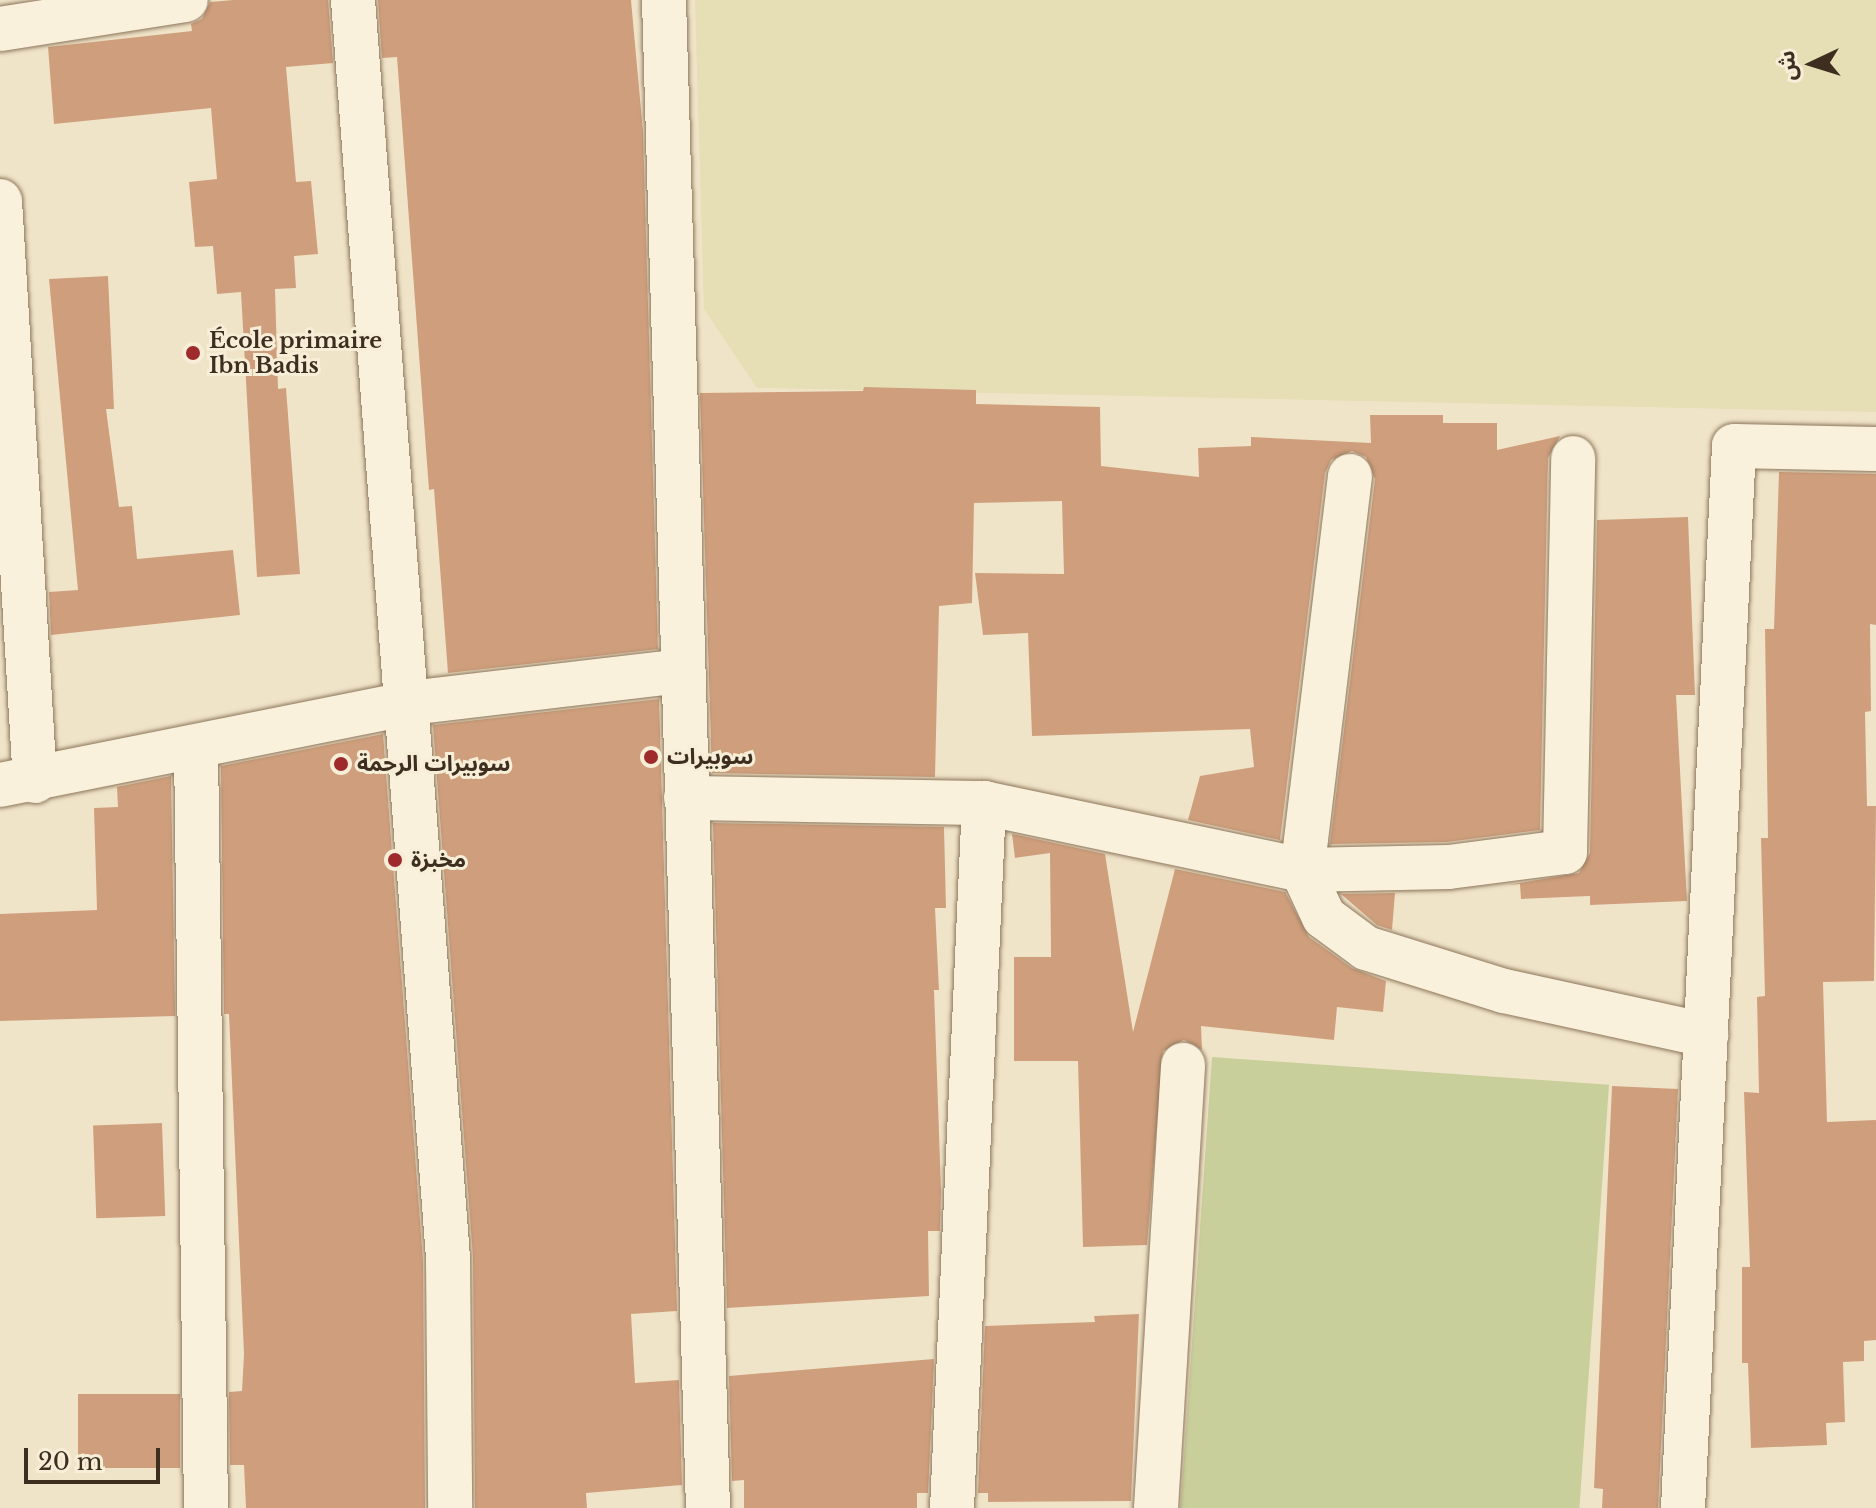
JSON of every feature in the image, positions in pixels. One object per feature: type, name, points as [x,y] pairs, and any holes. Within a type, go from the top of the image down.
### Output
[{"type":"street","points":[[0,29],[186,0]]},
{"type":"street","points":[[353,0],[409,703],[448,1259],[450,1508]]},
{"type":"street","points":[[664,0],[708,1508]]},
{"type":"street","points":[[0,201],[18,783],[409,703],[683,671]]},
{"type":"street","points":[[1683,1508],[1734,446],[1876,449]]},
{"type":"street","points":[[686,798],[984,803],[1302,870],[1449,867],[1565,852],[1573,458]]},
{"type":"street","points":[[1350,476],[1302,870],[1324,917],[1366,948],[1504,991],[1706,1035]]},
{"type":"street","points":[[196,747],[206,1508]]},
{"type":"street","points":[[952,1508],[984,803]]},
{"type":"street","points":[[1156,1508],[1183,1065]]},
{"type":"shaded area","points":[[695,0],[1876,0],[1876,412],[757,388],[704,309]]},
{"type":"green space","points":[[1212,1057],[1609,1085],[1579,1508],[1180,1508]]},
{"type":"building","points":[[328,0],[333,63],[286,67],[296,182],[311,181],[318,254],[294,256],[296,288],[275,289],[278,389],[286,388],[300,574],[257,577],[241,292],[217,294],[213,246],[195,247],[189,182],[217,179],[211,108],[54,124],[48,47],[192,31],[191,24],[202,19],[210,2]]},
{"type":"building","points":[[378,0],[631,0],[643,132],[658,649],[448,673],[434,489],[429,490],[397,57],[382,58]]},
{"type":"building","points":[[108,276],[114,409],[106,409],[119,507],[132,506],[137,559],[233,550],[240,615],[51,635],[49,592],[78,590],[49,279]]},
{"type":"building","points":[[864,387],[976,390],[976,404],[1100,407],[1101,466],[1199,477],[1198,448],[1251,446],[1251,437],[1371,443],[1370,415],[1443,415],[1443,423],[1497,423],[1497,450],[1560,436],[1548,458],[1540,830],[1447,842],[1330,844],[1375,479],[1366,457],[1352,451],[1331,460],[1325,473],[1280,840],[1188,820],[1200,776],[1254,767],[1250,729],[1032,736],[1028,633],[983,635],[975,573],[1064,574],[1062,501],[974,503],[972,603],[939,606],[935,777],[712,773],[700,393],[863,391]]},
{"type":"building","points":[[1779,472],[1876,474],[1876,625],[1870,624],[1871,711],[1865,712],[1867,806],[1876,806],[1874,981],[1823,982],[1827,1122],[1876,1120],[1876,1340],[1864,1341],[1864,1361],[1843,1362],[1845,1422],[1826,1423],[1827,1445],[1751,1448],[1748,1363],[1742,1363],[1742,1267],[1750,1267],[1744,1092],[1759,1093],[1757,997],[1765,996],[1761,838],[1768,838],[1765,629],[1774,629]]},
{"type":"building","points":[[1688,517],[1695,695],[1676,695],[1687,901],[1590,905],[1590,896],[1521,899],[1520,884],[1508,885],[1579,873],[1590,853],[1597,520]]},
{"type":"building","points":[[659,699],[677,1311],[631,1314],[635,1383],[679,1380],[682,1485],[586,1493],[587,1508],[475,1508],[473,1257],[433,725]]},
{"type":"building","points":[[383,734],[423,1260],[425,1508],[246,1508],[244,1465],[230,1465],[229,1392],[242,1391],[244,1354],[229,1014],[224,1014],[221,766]]},
{"type":"building","points":[[171,776],[175,1016],[0,1021],[0,914],[97,910],[94,808],[118,807],[117,787]]},
{"type":"building","points":[[713,823],[944,827],[946,908],[935,908],[939,990],[934,990],[940,1231],[928,1231],[929,1296],[727,1308]]},
{"type":"building","points":[[1012,834],[1105,854],[1133,1032],[1175,869],[1285,892],[1309,937],[1352,968],[1386,981],[1383,1012],[1337,1007],[1334,1040],[1201,1026],[1202,1050],[1184,1040],[1163,1051],[1147,1245],[1083,1247],[1078,1061],[1014,1061],[1014,957],[1051,957],[1050,853],[1015,858]]},
{"type":"building","points":[[1395,893],[1392,930],[1377,925],[1341,894]]},
{"type":"building","points":[[1612,1086],[1678,1089],[1658,1508],[1602,1508],[1603,1489],[1594,1488]]},
{"type":"building","points":[[162,1123],[165,1216],[96,1218],[93,1125]]},
{"type":"building","points":[[1139,1314],[1131,1501],[988,1502],[988,1493],[978,1493],[985,1326],[1095,1322],[1094,1316]]},
{"type":"building","points":[[934,1359],[928,1493],[917,1493],[917,1508],[744,1508],[744,1480],[732,1481],[729,1376]]},
{"type":"building","points":[[78,1394],[180,1394],[180,1468],[78,1468]]},
{"type":"place","name":"École primaire Ibn Badis","points":[[193,353]]},
{"type":"place","name":"سوبيرات","points":[[651,757]]},
{"type":"place","name":"سوبيرات الرحمة","points":[[341,764]]},
{"type":"place","name":"مخبزة","points":[[395,860]]}]
